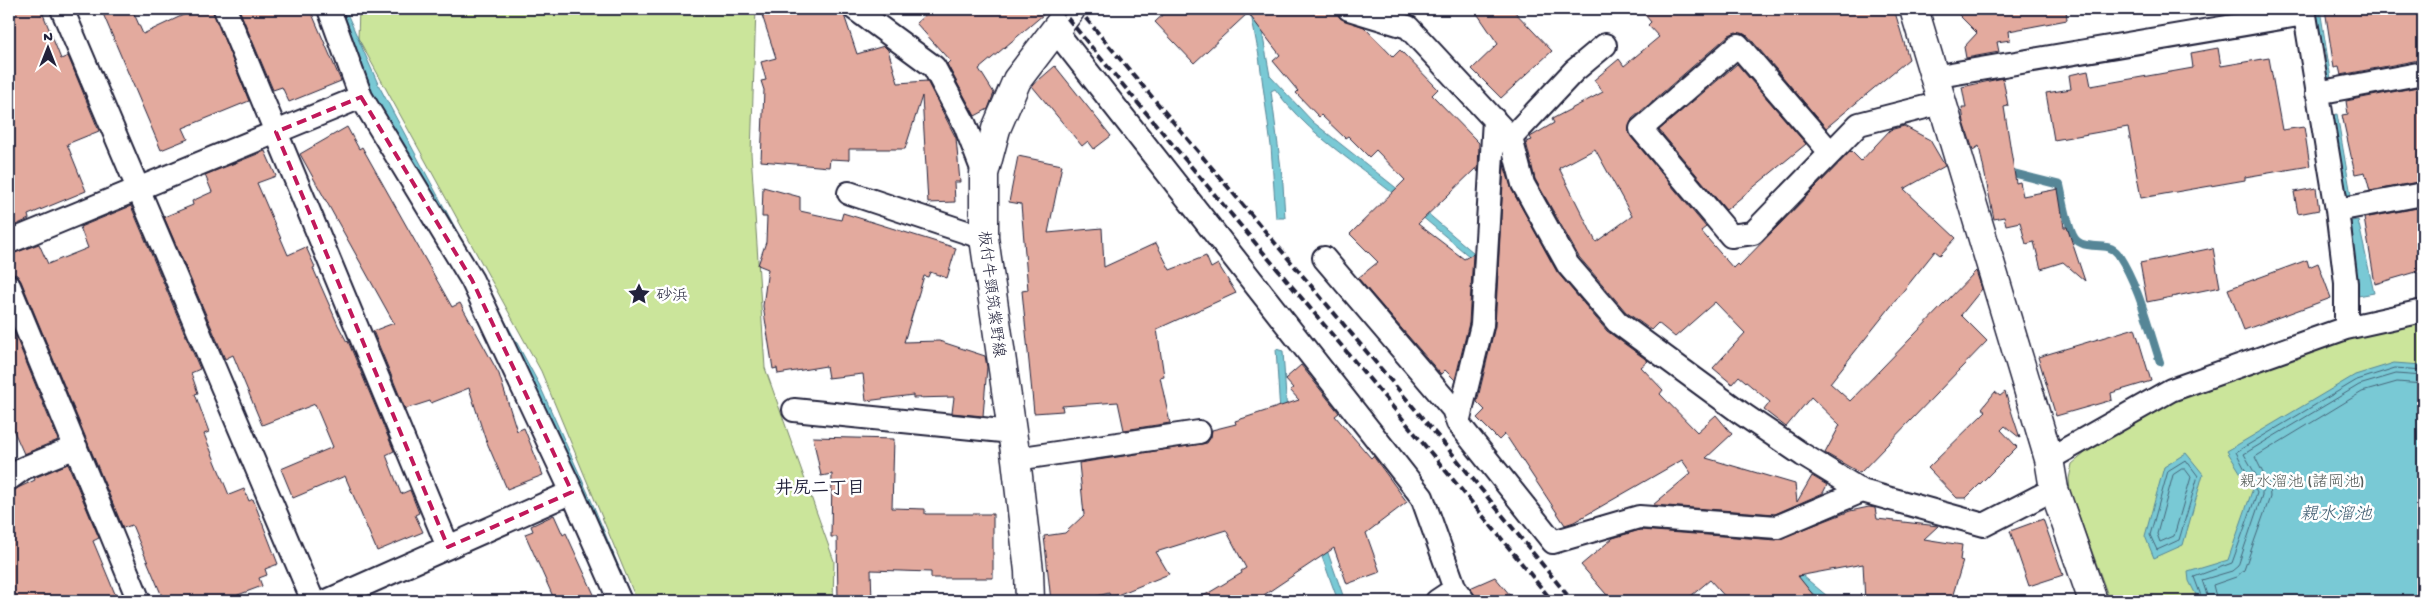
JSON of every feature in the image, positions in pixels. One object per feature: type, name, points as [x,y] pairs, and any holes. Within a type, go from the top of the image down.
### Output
[{"type":"street","points":[[62,9],[313,601]]},
{"type":"street","points":[[225,9],[448,547]]},
{"type":"street","points":[[329,9],[361,97],[472,280],[572,492],[620,601]]},
{"type":"street","points":[[855,9],[934,66],[965,125],[984,174]]},
{"type":"street","points":[[1349,9],[1408,27],[1511,138],[1523,184],[1568,265],[1617,322],[1742,413],[1862,491],[1984,525],[2054,489]]},
{"type":"street","points":[[1914,9],[2049,459],[2054,489],[2093,601]]},
{"type":"street","points":[[1933,77],[2304,11],[2337,210],[2346,283],[2346,328]]},
{"type":"street","points":[[1063,19],[1422,497],[1452,597]]},
{"type":"street","name":"板付牛頸筑紫野線","points":[[1030,601],[1029,571],[1016,459],[984,238],[984,174],[996,129],[1017,80],[1063,19]]},
{"type":"street","points":[[1511,138],[1574,71],[1605,45]]},
{"type":"street","points":[[1830,152],[1738,45],[1641,129],[1731,236],[1753,233],[1859,124],[1941,103]]},
{"type":"street","points":[[2317,93],[2423,73]]},
{"type":"street","points":[[9,242],[361,97]]},
{"type":"street","points":[[1458,424],[1482,325],[1494,119]]},
{"type":"street","points":[[849,192],[984,238]]},
{"type":"street","points":[[2337,210],[2423,194]]},
{"type":"street","points":[[1324,258],[1454,409],[1458,424],[1553,542],[1639,517],[1777,527],[1862,491]]},
{"type":"street","points":[[9,286],[140,601]]},
{"type":"street","points":[[2049,459],[2171,390],[2346,328],[2423,311]]},
{"type":"street","points":[[794,410],[1012,432]]},
{"type":"street","points":[[1016,459],[1199,432]]},
{"type":"street","points":[[9,478],[24,468],[76,447]]},
{"type":"street","points":[[327,601],[572,492]]},
{"type":"highlighted area","points":[[361,97],[472,280],[572,492],[448,547],[276,132]]},
{"type":"green space","name":"砂浜","points":[[359,9],[756,9],[751,153],[765,368],[834,561],[833,601],[637,601],[541,371],[358,38]]},
{"type":"green space","name":"親水溜池 (諸岡池)","points":[[2423,320],[2423,601],[2110,601],[2070,491],[2069,479],[2072,464],[2091,448],[2172,398],[2383,323]]},
{"type":"water","points":[[336,9],[345,9],[379,86],[540,386],[591,500],[633,601],[626,601],[501,332],[371,90],[336,13]]},
{"type":"water","points":[[1250,9],[1258,9],[1270,76],[1313,122],[1419,206],[1474,253],[1470,257],[1401,199],[1323,139],[1297,115],[1275,89],[1271,91],[1283,184],[1285,218],[1276,218],[1271,146],[1259,56]]},
{"type":"water","points":[[2312,9],[2320,9],[2331,79],[2322,80],[2318,59],[2326,59],[2324,48],[2317,49]]},
{"type":"water","points":[[2337,114],[2351,195],[2343,197],[2332,116]]},
{"type":"water","points":[[2358,220],[2374,293],[2358,296],[2351,221]]},
{"type":"water","points":[[1276,349],[1283,351],[1287,414],[1304,485],[1345,601],[1338,601],[1297,488],[1280,413]]},
{"type":"water","name":"親水溜池","points":[[2394,363],[2423,365],[2423,601],[2199,601],[2189,581],[2188,572],[2228,560],[2252,491],[2227,451],[2355,375]]},
{"type":"water","points":[[2186,453],[2203,474],[2183,545],[2154,558],[2145,536],[2164,467]]},
{"type":"water","points":[[1711,529],[1754,535],[1833,601],[1822,601],[1749,541]]},
{"type":"building","points":[[9,9],[41,9],[61,59],[68,56],[99,131],[67,144],[86,191],[28,215],[29,219],[9,228]]},
{"type":"building","points":[[101,9],[132,9],[143,34],[196,9],[212,9],[249,101],[183,128],[188,139],[161,150]]},
{"type":"building","points":[[239,9],[310,9],[341,81],[289,102],[282,87],[273,90]]},
{"type":"building","points":[[766,9],[842,9],[857,54],[884,46],[888,50],[898,83],[927,81],[956,138],[960,182],[954,182],[955,202],[928,203],[922,96],[905,149],[849,149],[849,160],[830,159],[829,167],[761,161],[764,90],[761,81],[766,80],[761,62],[776,58],[762,15],[768,14]]},
{"type":"building","points":[[932,9],[1050,9],[979,69],[994,93],[988,109],[975,116],[947,64],[950,61],[916,23]]},
{"type":"building","points":[[1169,9],[1336,9],[1340,18],[1364,27],[1393,57],[1400,50],[1438,89],[1432,95],[1479,143],[1478,172],[1476,168],[1418,224],[1464,259],[1473,254],[1469,323],[1455,380],[1445,370],[1441,374],[1439,372],[1358,278],[1378,262],[1350,234],[1405,180],[1376,150],[1369,157],[1348,136],[1345,138],[1321,115],[1319,117],[1296,93],[1298,91],[1273,61],[1280,55],[1248,13],[1194,63],[1155,22]]},
{"type":"building","points":[[1474,9],[1512,9],[1552,51],[1501,98],[1472,69],[1498,44]]},
{"type":"building","points":[[1640,9],[1894,9],[1909,59],[1826,128],[1748,36],[1736,32],[1729,35],[1632,119],[1628,131],[1706,227],[1701,231],[1733,268],[1737,264],[1739,266],[1851,151],[1861,161],[1890,130],[1904,126],[1930,140],[1945,166],[1904,189],[1956,238],[1940,255],[1935,251],[1830,383],[1850,401],[1976,271],[1982,289],[1961,315],[1987,341],[1860,473],[1825,453],[1840,425],[1811,397],[1786,427],[1764,410],[1770,402],[1739,376],[1732,384],[1713,368],[1745,333],[1715,302],[1675,337],[1658,323],[1651,330],[1626,312],[1579,257],[1535,179],[1526,142],[1532,140],[1530,137],[1554,123],[1552,119],[1603,92],[1594,80],[1619,59],[1624,66],[1659,37],[1648,25],[1651,22]],"holes":[[[1595,149],[1632,216],[1596,242],[1559,168]]]},
{"type":"building","points":[[1953,9],[2066,9],[2067,20],[2009,31],[2010,40],[1997,42],[1999,52],[1966,58],[1964,47],[1977,33]]},
{"type":"building","points":[[2325,9],[2423,9],[2423,54],[2418,54],[2419,60],[2341,75],[2339,67],[2334,68]]},
{"type":"building","points":[[2218,48],[2221,66],[2269,58],[2282,130],[2304,127],[2310,166],[2245,177],[2245,180],[2141,198],[2128,127],[2054,140],[2046,93],[2071,89],[2069,75],[2088,71],[2091,86],[2193,68],[2191,53]]},
{"type":"building","points":[[1737,64],[1806,144],[1726,210],[1659,130]]},
{"type":"building","points":[[1055,66],[1111,136],[1094,149],[1088,141],[1082,146],[1032,86]]},
{"type":"building","points":[[2003,78],[2008,106],[2004,107],[2016,183],[2020,182],[2023,196],[2058,189],[2064,227],[2067,227],[2085,281],[2063,262],[2041,269],[2034,242],[2026,244],[2020,222],[2006,225],[2004,217],[1994,219],[1979,146],[1973,150],[1964,122],[1962,108],[1966,108],[1962,87]]},
{"type":"building","points":[[2423,86],[2423,181],[2370,191],[2365,172],[2355,174],[2342,115],[2348,114],[2346,101]]},
{"type":"building","points":[[347,127],[359,149],[362,147],[452,307],[460,303],[499,374],[517,431],[524,428],[543,475],[507,489],[485,438],[469,388],[431,403],[430,401],[405,409],[373,331],[394,323],[300,154]]},
{"type":"building","points":[[265,151],[276,176],[257,183],[288,255],[306,247],[315,267],[313,268],[338,325],[348,341],[394,451],[386,455],[401,494],[410,490],[419,513],[415,515],[423,532],[377,551],[345,476],[293,498],[281,469],[333,447],[315,404],[262,425],[233,355],[225,359],[164,217],[193,205],[192,201],[212,192],[205,175]]},
{"type":"building","points":[[1018,156],[1062,165],[1048,233],[1102,228],[1104,267],[1156,243],[1170,270],[1206,256],[1211,268],[1218,264],[1236,293],[1157,329],[1164,376],[1160,377],[1170,423],[1124,430],[1118,402],[1062,406],[1063,411],[1034,413],[1022,291],[1028,290],[1021,204],[1009,202]]},
{"type":"building","points":[[1504,165],[1512,190],[1557,272],[1607,331],[1648,361],[1641,367],[1663,390],[1660,394],[1697,432],[1716,415],[1732,434],[1706,458],[1795,484],[1797,502],[1812,476],[1827,485],[1823,493],[1775,514],[1653,505],[1691,473],[1682,460],[1574,522],[1565,525],[1505,434],[1499,440],[1477,418],[1485,410],[1477,402],[1495,326]]},
{"type":"building","points":[[763,187],[800,197],[800,211],[841,220],[843,213],[956,248],[947,278],[930,272],[928,277],[924,276],[904,342],[939,341],[985,356],[987,367],[983,416],[952,413],[954,397],[913,398],[913,395],[866,401],[863,374],[828,378],[826,366],[778,374],[777,368],[773,369],[763,306],[768,269],[758,265],[766,242],[767,217],[762,217]]},
{"type":"building","points":[[2316,188],[2319,210],[2298,214],[2294,192]]},
{"type":"building","points":[[131,206],[200,369],[191,373],[198,393],[195,394],[209,432],[204,434],[229,495],[244,489],[249,501],[253,499],[278,564],[265,569],[267,575],[259,578],[262,586],[222,601],[164,601],[132,525],[123,528],[21,281],[17,275],[9,273],[9,255],[39,244],[48,264],[88,248],[80,227]]},
{"type":"building","points":[[2423,207],[2423,270],[2375,284],[2364,218]]},
{"type":"building","points":[[2213,248],[2220,287],[2147,302],[2140,263]]},
{"type":"building","points":[[2307,260],[2309,267],[2318,263],[2331,298],[2244,330],[2228,289]]},
{"type":"building","points":[[9,320],[58,440],[24,454],[9,420]]},
{"type":"building","points":[[2135,328],[2151,381],[2111,393],[2112,400],[2056,416],[2038,357]]},
{"type":"building","points":[[1301,365],[1339,413],[1335,416],[1371,458],[1373,456],[1407,502],[1366,533],[1380,572],[1347,584],[1334,548],[1255,601],[1195,601],[1242,573],[1241,571],[1246,568],[1226,530],[1156,552],[1169,574],[1110,598],[1109,593],[1078,601],[1051,601],[1044,536],[1065,533],[1084,515],[1079,463],[1207,443],[1211,437],[1212,430],[1236,424],[1235,421],[1299,400],[1290,390],[1293,388],[1285,379]]},
{"type":"building","points":[[1995,392],[2000,396],[2005,392],[2020,438],[2005,426],[2001,430],[2017,447],[1966,498],[1957,498],[1928,468],[1986,411],[1982,408]]},
{"type":"building","points":[[813,437],[894,439],[892,508],[925,509],[925,514],[993,514],[993,578],[931,578],[931,572],[871,570],[872,601],[838,601],[837,537],[831,537],[832,474],[821,476]]},
{"type":"building","points":[[68,464],[99,538],[93,541],[118,601],[9,601],[9,492],[35,480],[34,478]]},
{"type":"building","points":[[1869,507],[1875,508],[1877,519],[1938,526],[1924,539],[1962,545],[1960,560],[1963,561],[1951,601],[1865,601],[1863,564],[1798,576],[1818,601],[1729,601],[1710,580],[1685,601],[1612,601],[1581,565],[1613,538],[1640,530],[1776,540],[1850,511]]},
{"type":"building","points":[[554,515],[563,535],[566,533],[597,601],[555,601],[525,534],[533,531],[531,526]]},
{"type":"building","points":[[2043,519],[2063,575],[2029,586],[2010,531]]},
{"type":"building","points":[[1495,577],[1515,601],[1477,601],[1470,588]]},
{"type":"waterway","points":[[2005,171],[2060,185],[2072,233],[2078,242],[2108,247],[2118,254],[2132,279],[2160,362]]},
{"type":"railway","points":[[1060,9],[1552,601]]},
{"type":"railway","points":[[1078,9],[1446,446],[1572,601]]},
{"type":"place","name":"砂浜","points":[[639,294]]},
{"type":"district","name":"井尻二丁目","points":[[820,487]]}]
